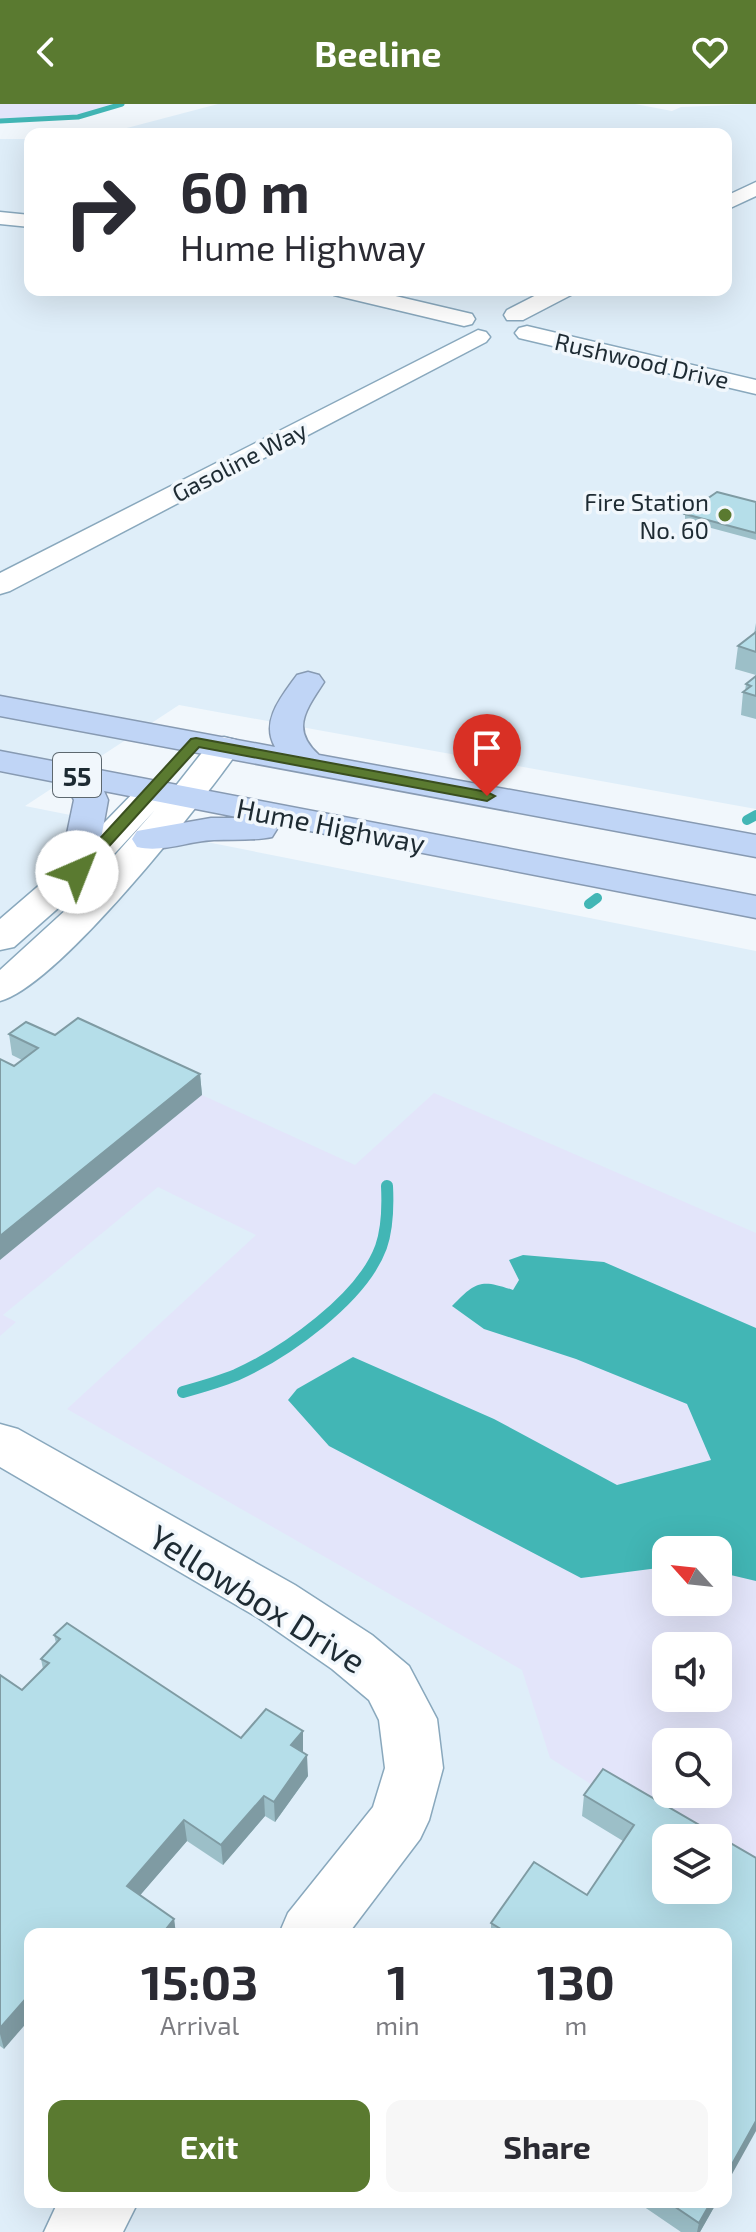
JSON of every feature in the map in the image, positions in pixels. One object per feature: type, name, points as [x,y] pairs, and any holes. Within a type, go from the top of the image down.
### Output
[{"type":"highway","points":[[308,682],[294,703],[285,733],[291,749],[308,763]]},
{"type":"highway","name":"Hume Highway","points":[[0,706],[756,846]]},
{"type":"highway","name":"Hume Highway","points":[[0,761],[756,907]]},
{"type":"highway","points":[[77,872],[91,800],[80,776]]},
{"type":"highway","points":[[150,839],[211,829],[341,827]]},
{"type":"street","points":[[732,201],[756,188]]},
{"type":"street","points":[[0,218],[24,220]]},
{"type":"street","name":"Rushwood Drive","points":[[370,296],[493,322],[756,387]]},
{"type":"street","name":"Gasoline Way","points":[[0,585],[493,322],[550,296]]},
{"type":"street","points":[[0,939],[171,794],[210,745]]},
{"type":"street","points":[[0,989],[58,940],[150,839],[171,794]]},
{"type":"street","name":"Yellowbox Drive","points":[[0,1443],[276,1601],[352,1652],[389,1683],[408,1719],[414,1768],[399,1820],[315,1928]]},
{"type":"street","points":[[79,2232],[98,2208]]},
{"type":"shaded area","points":[[0,104],[122,104],[78,117],[0,121]]},
{"type":"shaded area","points":[[218,104],[635,104],[672,111],[681,107],[756,104],[756,809],[179,705],[25,806],[756,951],[756,2232],[0,2232],[0,139],[24,139],[24,296],[732,296],[732,128],[127,128]]},
{"type":"shaded area","points":[[434,1093],[756,1233],[756,1881],[732,1854],[732,1824],[684,1824],[600,1790],[550,1758],[522,1670],[67,1409],[256,1235],[158,1187],[3,1315],[16,1322],[0,1336],[0,1260],[202,1095],[355,1165]]},
{"type":"water","points":[[523,1255],[604,1262],[756,1328],[756,1581],[732,1575],[732,1536],[652,1536],[652,1569],[581,1578],[329,1446],[288,1400],[297,1389],[353,1357],[494,1419],[617,1485],[711,1460],[687,1404],[576,1359],[484,1329],[452,1306],[467,1291],[480,1284],[513,1290],[519,1280],[509,1260]]},
{"type":"building","name":"Fire Station No. 60","points":[[717,492],[756,502],[756,533],[685,514]]},
{"type":"building","points":[[756,632],[756,652],[738,646]]},
{"type":"building","points":[[756,676],[756,696],[743,692],[751,686],[746,684]]},
{"type":"building","points":[[78,1018],[200,1074],[0,1236],[0,1059],[14,1066],[38,1048],[9,1034],[26,1022],[55,1035]]},
{"type":"building","points":[[67,1623],[241,1738],[266,1709],[303,1731],[291,1745],[307,1755],[274,1802],[264,1796],[221,1845],[184,1820],[127,1886],[174,1919],[167,1928],[24,1928],[24,2001],[0,2028],[0,1675],[22,1690],[49,1663],[41,1659],[60,1639],[54,1635]]},
{"type":"building","points":[[603,1769],[652,1798],[652,1808],[670,1808],[698,1824],[652,1824],[652,1904],[732,1904],[732,1844],[756,1858],[756,2121],[732,2164],[732,1928],[499,1928],[491,1923],[534,1862],[587,1895],[634,1825],[584,1795]]},
{"type":"building","points":[[677,2208],[708,2208],[699,2223]]},
{"type":"waterway","points":[[0,121],[78,117],[122,104]]},
{"type":"waterway","points":[[747,820],[756,815]]},
{"type":"waterway","points":[[589,904],[597,898]]},
{"type":"waterway","points":[[183,1392],[230,1378],[256,1365],[298,1339],[340,1305],[371,1267],[381,1247],[387,1216],[387,1186]]},
{"type":"place","name":"Fire Station No. 60","points":[[725,515]]},
{"type":"route","points":[[77,872],[196,742],[487,796]]}]
